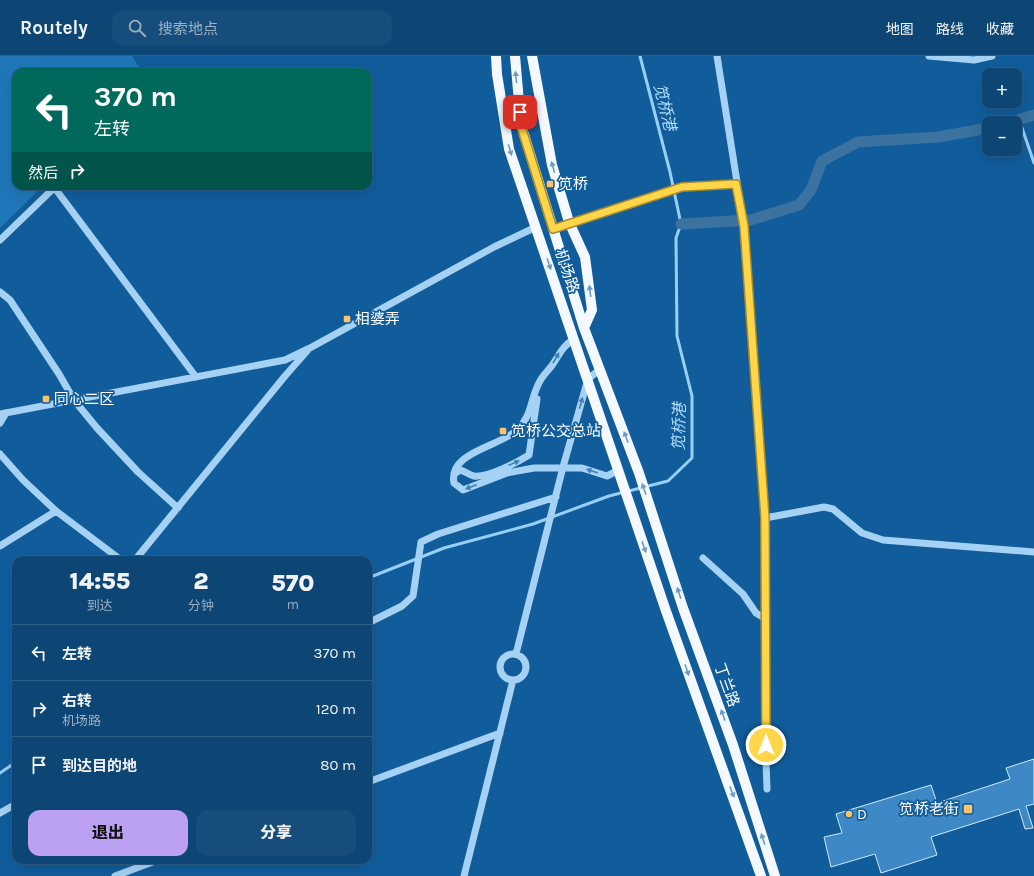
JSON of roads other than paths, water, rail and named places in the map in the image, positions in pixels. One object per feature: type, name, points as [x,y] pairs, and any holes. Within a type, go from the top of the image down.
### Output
[{"type":"main road","name":"机场路","points":[[496,56],[497,74],[509,149],[588,379]]},
{"type":"main road","name":"机场路","points":[[515,56],[521,126],[584,328],[599,370]]},
{"type":"main road","name":"机场路","points":[[532,56],[552,165],[569,222],[585,257],[592,310],[584,328]]},
{"type":"main road","name":"丁兰路","points":[[599,370],[650,504],[684,608],[733,745],[775,876]]},
{"type":"main road","points":[[588,379],[692,686],[761,876]]},
{"type":"street","points":[[717,56],[736,184],[744,226],[765,518],[767,789]]},
{"type":"street","points":[[929,56],[974,60],[992,56]]},
{"type":"street","points":[[553,229],[569,222],[678,188],[736,184]]},
{"type":"street","points":[[0,240],[52,190]]},
{"type":"street","points":[[57,190],[196,377]]},
{"type":"street","points":[[0,423],[3,414],[285,360],[310,348],[494,247],[536,227]]},
{"type":"street","points":[[0,292],[10,300],[59,374],[74,400],[97,428],[138,472],[178,508]]},
{"type":"street","points":[[574,339],[563,346],[553,364],[540,381],[529,414],[516,431],[460,461],[453,475],[454,483],[463,490],[507,473],[534,468],[582,468],[607,476],[619,470]]},
{"type":"street","points":[[138,556],[285,376],[310,348]]},
{"type":"street","points":[[516,654],[563,468],[588,379],[599,370]]},
{"type":"street","points":[[453,475],[460,470],[467,472],[472,476],[480,476],[520,461],[529,455],[540,381]]},
{"type":"street","points":[[0,454],[23,480],[56,511],[116,556]]},
{"type":"street","points":[[372,621],[402,606],[413,596],[421,542],[438,534],[555,501]]},
{"type":"street","points":[[765,518],[824,507],[833,509],[862,533],[883,540],[1034,552]]},
{"type":"street","points":[[0,546],[56,511]]},
{"type":"street","points":[[703,558],[743,594],[756,613],[766,619]]},
{"type":"street","points":[[516,654],[523,658],[526,670],[521,678],[513,680],[505,678],[500,670],[500,666],[507,655],[516,654]]},
{"type":"street","points":[[464,876],[513,680]]},
{"type":"street","points":[[372,781],[500,733]]},
{"type":"street","points":[[0,813],[12,806]]},
{"type":"street","points":[[117,876],[148,864]]},
{"type":"waterway","name":"笕桥港","points":[[372,576],[444,548],[533,524],[609,496],[668,481],[692,458],[692,396],[677,336],[676,238],[681,224],[670,172],[640,56]]},
{"type":"waterway","points":[[1022,119],[1034,115]]},
{"type":"waterway","points":[[1022,128],[1034,163]]},
{"type":"waterway","points":[[681,224],[751,220],[799,205],[811,190],[822,161],[858,142],[938,137],[982,129]]},
{"type":"waterway","name":"笕桥港","points":[[0,773],[12,765]]},
{"type":"place","name":"笕桥","points":[[550,184]]},
{"type":"place","name":"相婆弄","points":[[347,319]]},
{"type":"place","name":"同心二区","points":[[46,399]]},
{"type":"place","name":"笕桥公交总站","points":[[503,431]]},
{"type":"place","name":"笕桥老街","points":[[968,809]]},
{"type":"place","name":"D","points":[[849,814]]}]
